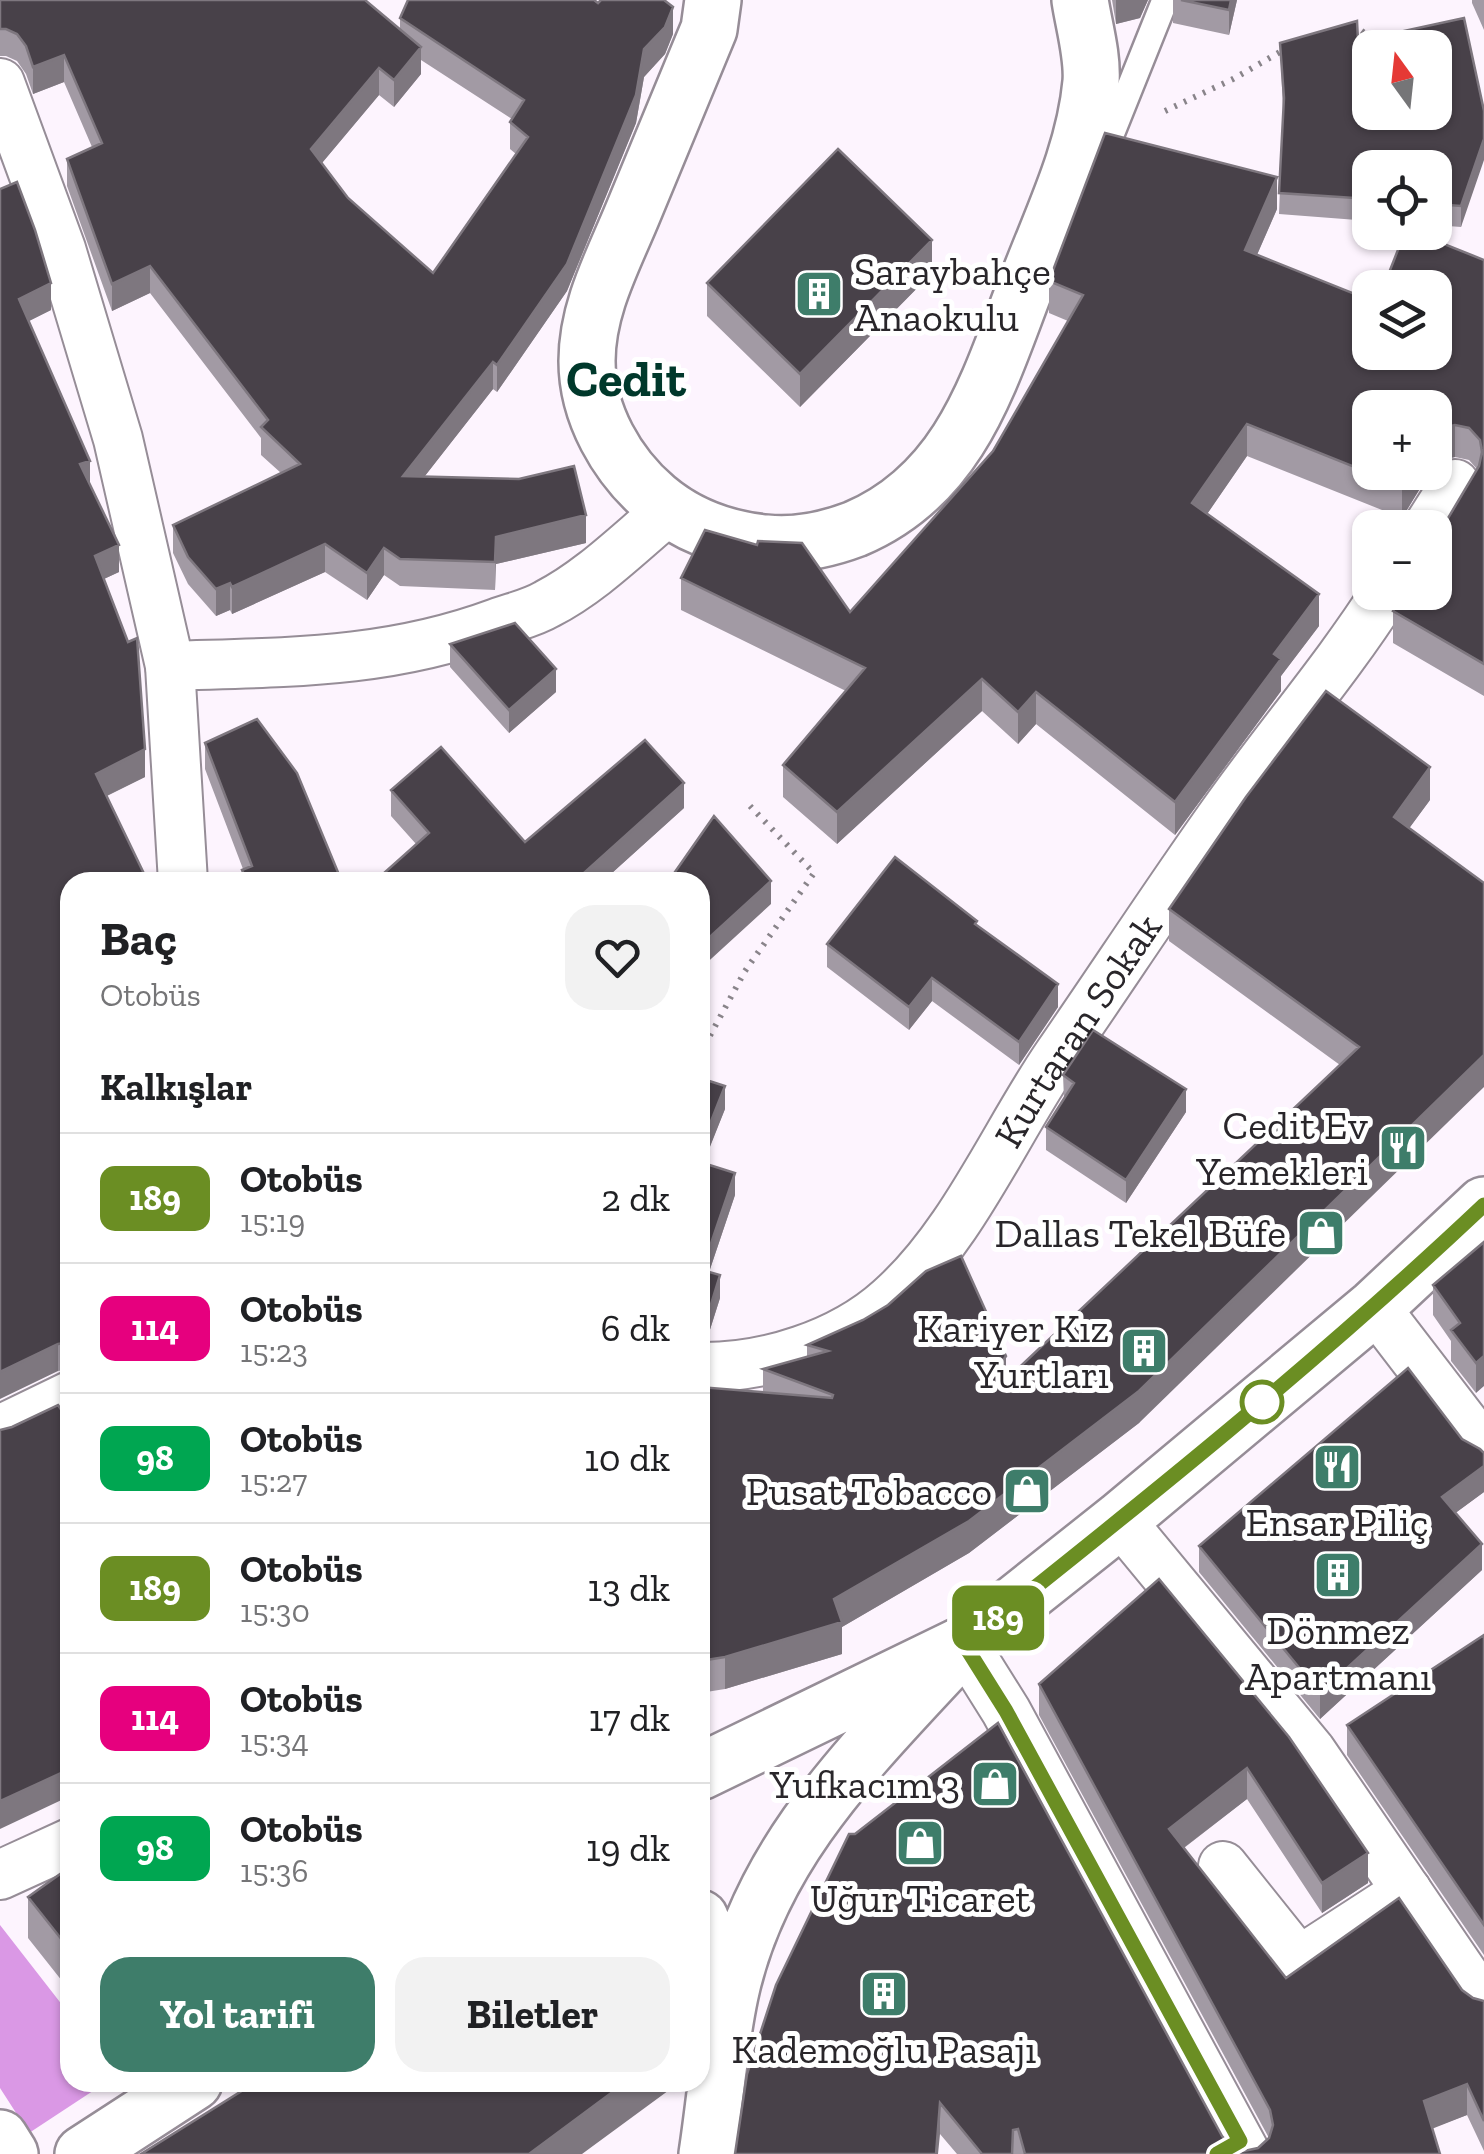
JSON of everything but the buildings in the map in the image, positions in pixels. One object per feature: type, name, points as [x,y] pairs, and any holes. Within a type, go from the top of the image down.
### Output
[{"type":"main road","points":[[713,0],[710,28],[592,312],[586,364],[596,412],[620,463],[669,510],[682,521],[741,540],[788,545],[836,536],[877,520],[906,501],[936,472],[976,412],[1093,145],[1085,126],[1092,78],[1080,0]]},
{"type":"main road","points":[[707,2154],[730,1994],[759,1908],[784,1858],[812,1815],[964,1644],[1120,1520],[1375,1307],[1484,1205]]},
{"type":"main road","points":[[710,1767],[964,1644]]},
{"type":"main road","points":[[710,1943],[730,1994]]},
{"type":"main road","points":[[84,2154],[179,2092]]},
{"type":"main road","points":[[0,2138],[10,2154]]},
{"type":"street","points":[[0,83],[61,249],[118,440],[170,666],[183,872]]},
{"type":"street","points":[[1439,510],[1455,484]]},
{"type":"street","points":[[170,666],[325,662],[395,652],[477,631],[546,605],[591,576],[669,510]]},
{"type":"street","name":"Kurtaran Sokak","points":[[710,1366],[796,1352],[848,1329],[888,1302],[927,1262],[1028,1100],[1225,812],[1373,610]]},
{"type":"street","points":[[1375,1307],[1484,1449]]},
{"type":"street","points":[[0,1430],[60,1401]]},
{"type":"street","points":[[1120,1520],[1311,1751],[1484,2004]]},
{"type":"street","points":[[964,1644],[1006,1711],[1235,2150]]},
{"type":"street","points":[[0,1875],[60,1848]]},
{"type":"street","points":[[1224,1866],[1299,1961],[1407,1891]]},
{"type":"lane","points":[[1093,145],[1166,0]]},
{"type":"path","points":[[1347,32],[1352,31]]},
{"type":"path","points":[[1093,145],[1233,79],[1289,46]]},
{"type":"path","points":[[710,1036],[745,972],[814,873],[750,806]]},
{"type":"shaded area","points":[[0,1925],[60,2002],[60,2092],[91,2092],[29,2133],[0,2088]]},
{"type":"bus line","name":"189","points":[[1217,2154],[1240,2141],[1006,1711],[964,1644],[1120,1520],[1375,1307],[1484,1205]]},
{"type":"place","name":"Saraybahçe Anaokulu","points":[[819,294]]},
{"type":"place","name":"Cedit Ev Yemekleri","points":[[1403,1148]]},
{"type":"place","name":"Dallas Tekel Büfe","points":[[1321,1233]]},
{"type":"place","name":"Kariyer Kız Yurtları","points":[[1144,1351]]},
{"type":"place","name":"Ensar Piliç","points":[[1337,1467]]},
{"type":"place","name":"Pusat Tobacco","points":[[1027,1491]]},
{"type":"place","name":"Dönmez Apartmanı","points":[[1338,1575]]},
{"type":"place","name":"Yufkacım 3","points":[[995,1784]]},
{"type":"place","name":"Uğur Ticaret","points":[[920,1843]]},
{"type":"place","name":"Kademoğlu Pasajı","points":[[884,1994]]},
{"type":"district","name":"Cedit","points":[[626,379]]}]
